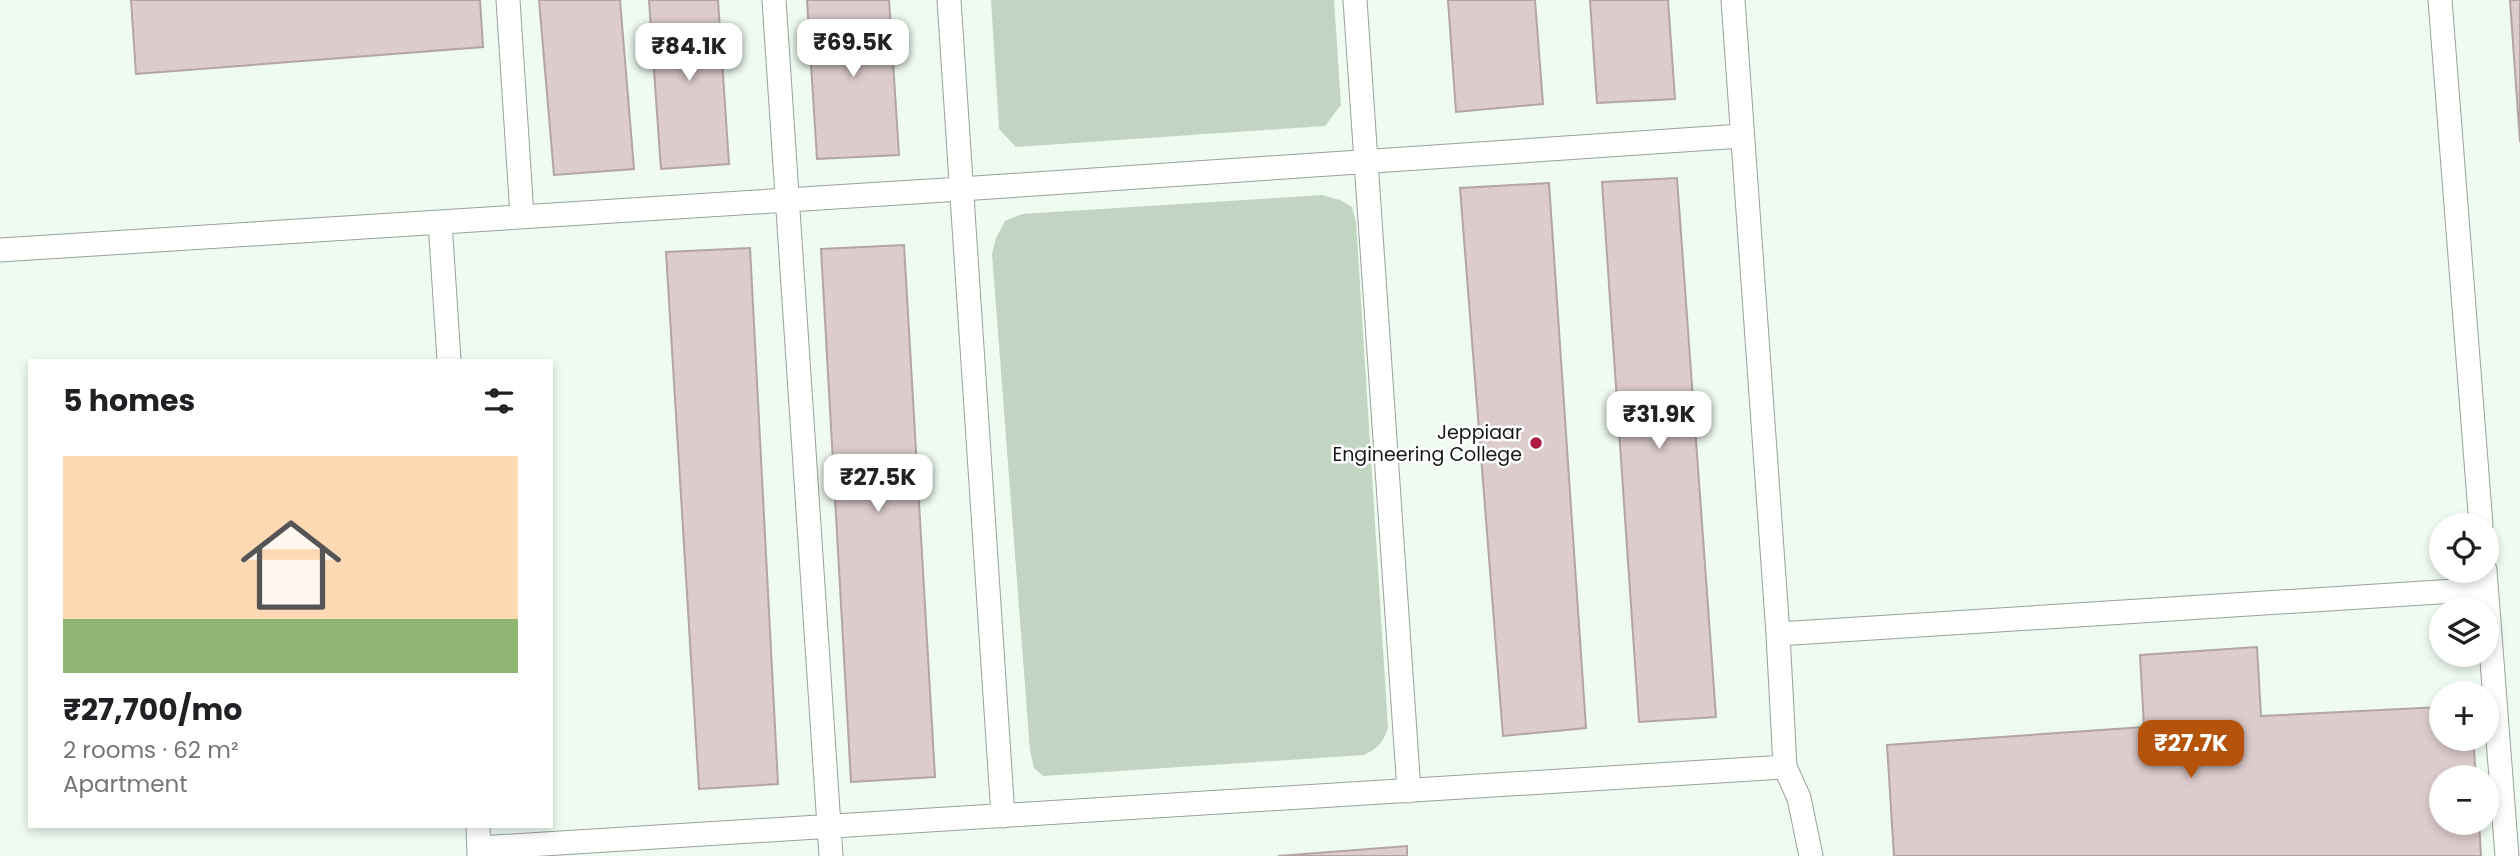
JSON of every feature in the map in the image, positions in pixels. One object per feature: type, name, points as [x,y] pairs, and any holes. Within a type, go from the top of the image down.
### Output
[{"type":"lane","points":[[508,0],[522,216]]},
{"type":"lane","points":[[774,0],[831,856]]},
{"type":"lane","points":[[949,0],[1003,816]]},
{"type":"lane","points":[[1355,0],[1409,791]]},
{"type":"lane","points":[[1733,0],[1785,767],[1799,798],[1811,856]]},
{"type":"lane","points":[[2440,0],[2480,513]]},
{"type":"lane","points":[[0,250],[1742,136]]},
{"type":"lane","points":[[440,222],[449,359]]},
{"type":"lane","points":[[1778,634],[2447,583]]},
{"type":"lane","points":[[2486,583],[2507,856]]},
{"type":"lane","points":[[479,843],[829,828],[1785,767]]},
{"type":"green space","points":[[991,0],[1334,0],[1341,105],[1325,126],[1016,147],[999,129]]},
{"type":"green space","points":[[1322,195],[1352,207],[1356,222],[1388,728],[1384,738],[1364,755],[1043,776],[1034,768],[1030,751],[992,254],[996,238],[1005,221],[1022,214]]},
{"type":"building","points":[[131,0],[480,0],[483,47],[136,74]]},
{"type":"building","points":[[539,0],[620,0],[634,169],[554,175]]},
{"type":"building","points":[[649,0],[718,0],[729,164],[661,169]]},
{"type":"building","points":[[807,0],[889,0],[899,155],[817,159]]},
{"type":"building","points":[[1448,0],[1535,0],[1543,104],[1456,112]]},
{"type":"building","points":[[1590,0],[1668,0],[1675,99],[1597,103]]},
{"type":"building","points":[[2510,0],[2520,0],[2520,142]]},
{"type":"building","points":[[1677,178],[1716,717],[1639,722],[1602,182]]},
{"type":"building","points":[[1549,183],[1586,728],[1503,736],[1460,188]]},
{"type":"building","points":[[904,245],[935,777],[851,782],[821,249]]},
{"type":"building","points":[[750,248],[778,784],[699,789],[666,252]]},
{"type":"building","points":[[2257,647],[2261,716],[2429,708],[2429,751],[2474,751],[2475,765],[2429,765],[2429,835],[2480,835],[2481,856],[1894,856],[1887,745],[2144,727],[2140,655]]},
{"type":"building","points":[[1407,846],[1407,856],[1278,856]]},
{"type":"place","name":"Jeppiaar Engineering College","points":[[1536,443]]}]
